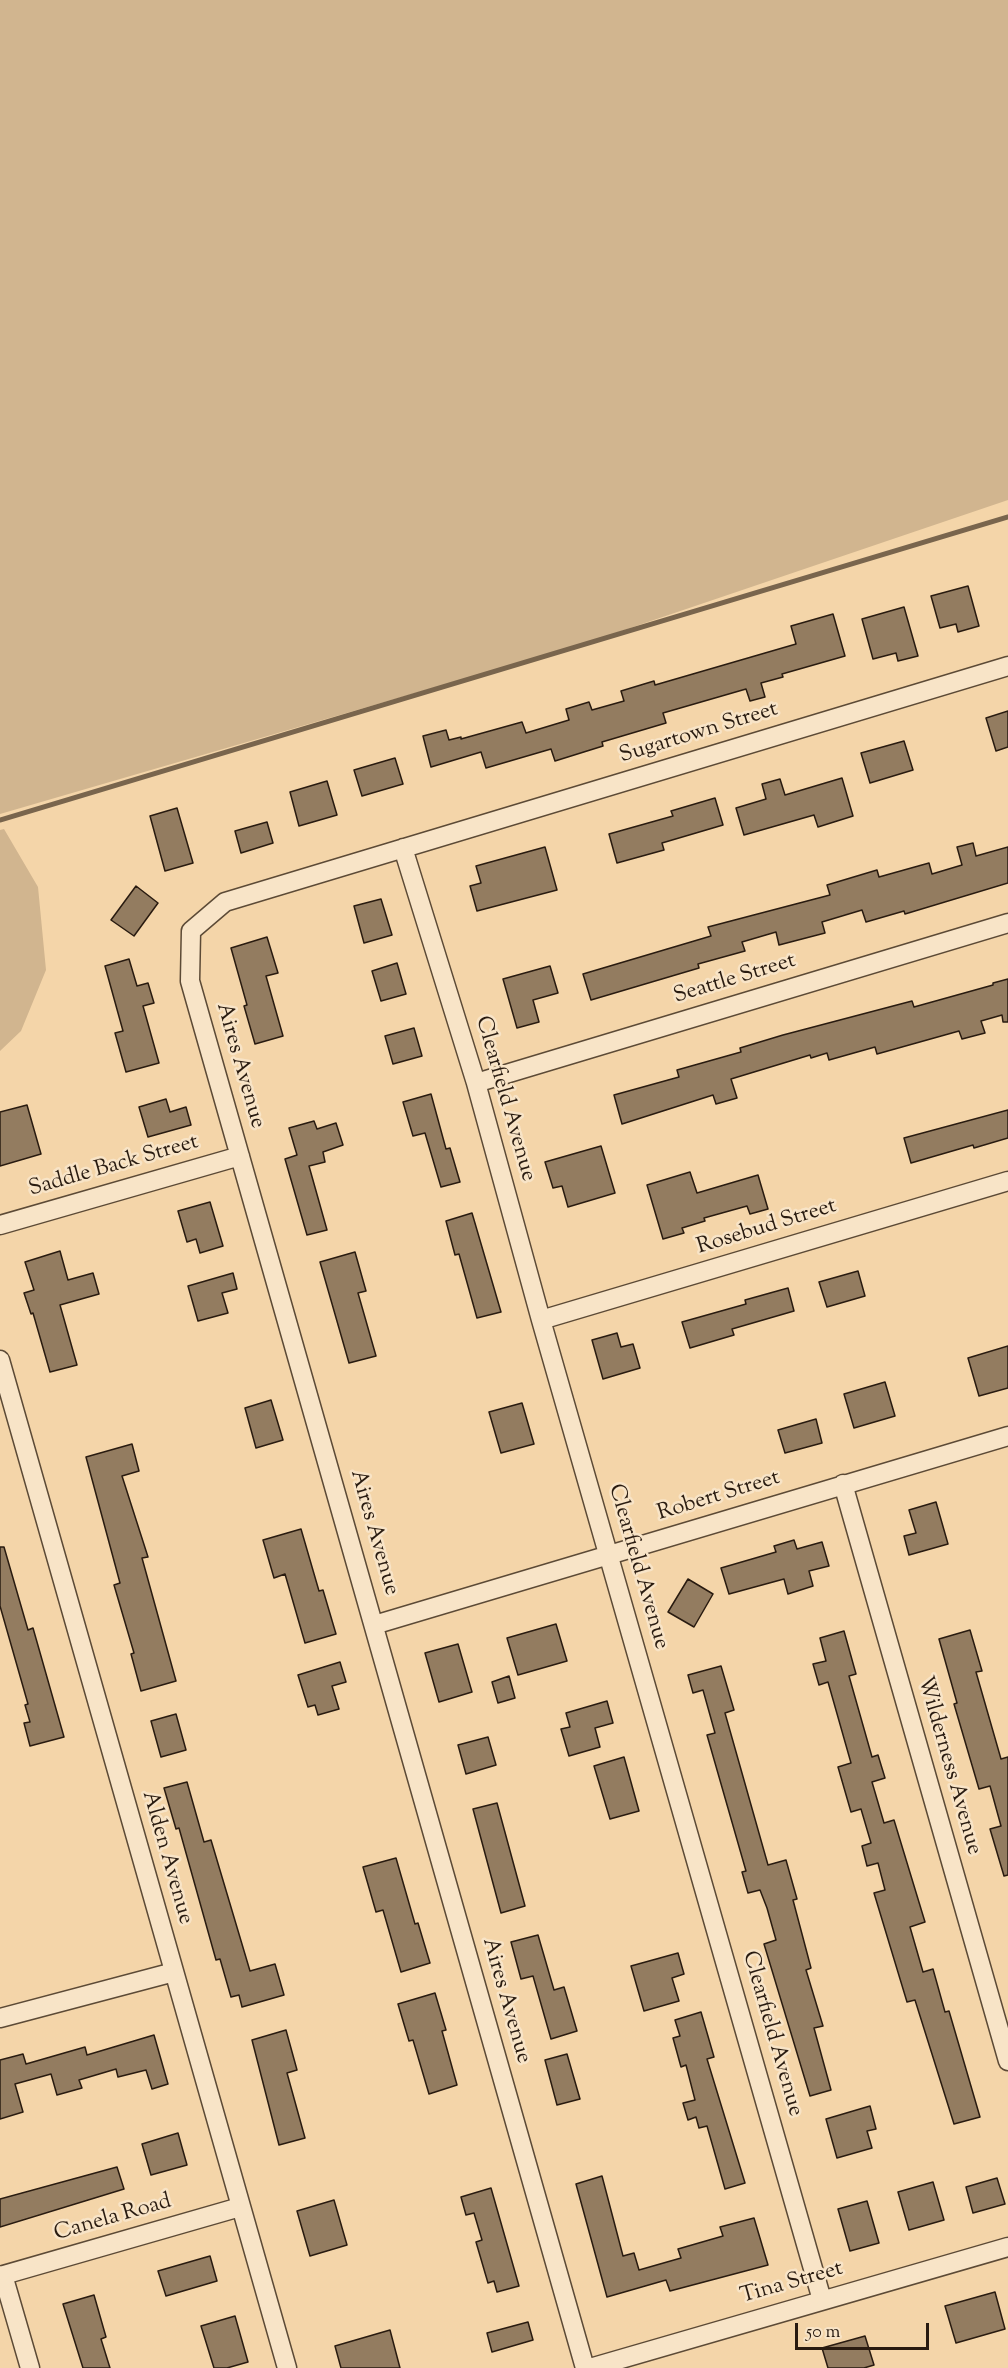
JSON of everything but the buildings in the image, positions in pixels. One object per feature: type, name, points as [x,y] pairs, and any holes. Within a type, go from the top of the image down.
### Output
[{"type":"street","name":"Sugartown Street","points":[[403,848],[1008,666]]},
{"type":"street","name":"Clearfield Avenue","points":[[403,848],[476,1083],[541,1320],[822,2300]]},
{"type":"street","name":"Aires Avenue","points":[[403,848],[225,902],[191,931],[190,981],[585,2368]]},
{"type":"street","name":"Seattle Street","points":[[476,1083],[1008,923]]},
{"type":"street","name":"Saddle Back Street","points":[[0,1225],[240,1156]]},
{"type":"street","name":"Rosebud Street","points":[[541,1320],[1008,1181]]},
{"type":"street","name":"Alden Avenue","points":[[0,1360],[287,2368]]},
{"type":"street","name":"Robert Street","points":[[374,1625],[1008,1436]]},
{"type":"street","name":"Wilderness Avenue","points":[[843,1484],[1008,2061]]},
{"type":"street","points":[[0,2018],[174,1972]]},
{"type":"street","name":"Canela Road","points":[[2,2276],[240,2207]]},
{"type":"street","name":"Tina Street","points":[[590,2368],[1008,2247]]},
{"type":"street","points":[[2,2276],[30,2368]]},
{"type":"shaded area","points":[[0,0],[1008,0],[1008,500],[580,645],[0,814]]},
{"type":"shaded area","points":[[4,829],[38,887],[46,970],[21,1031],[0,1051],[0,830]]},
{"type":"waterway","points":[[0,820],[1008,517]]}]
